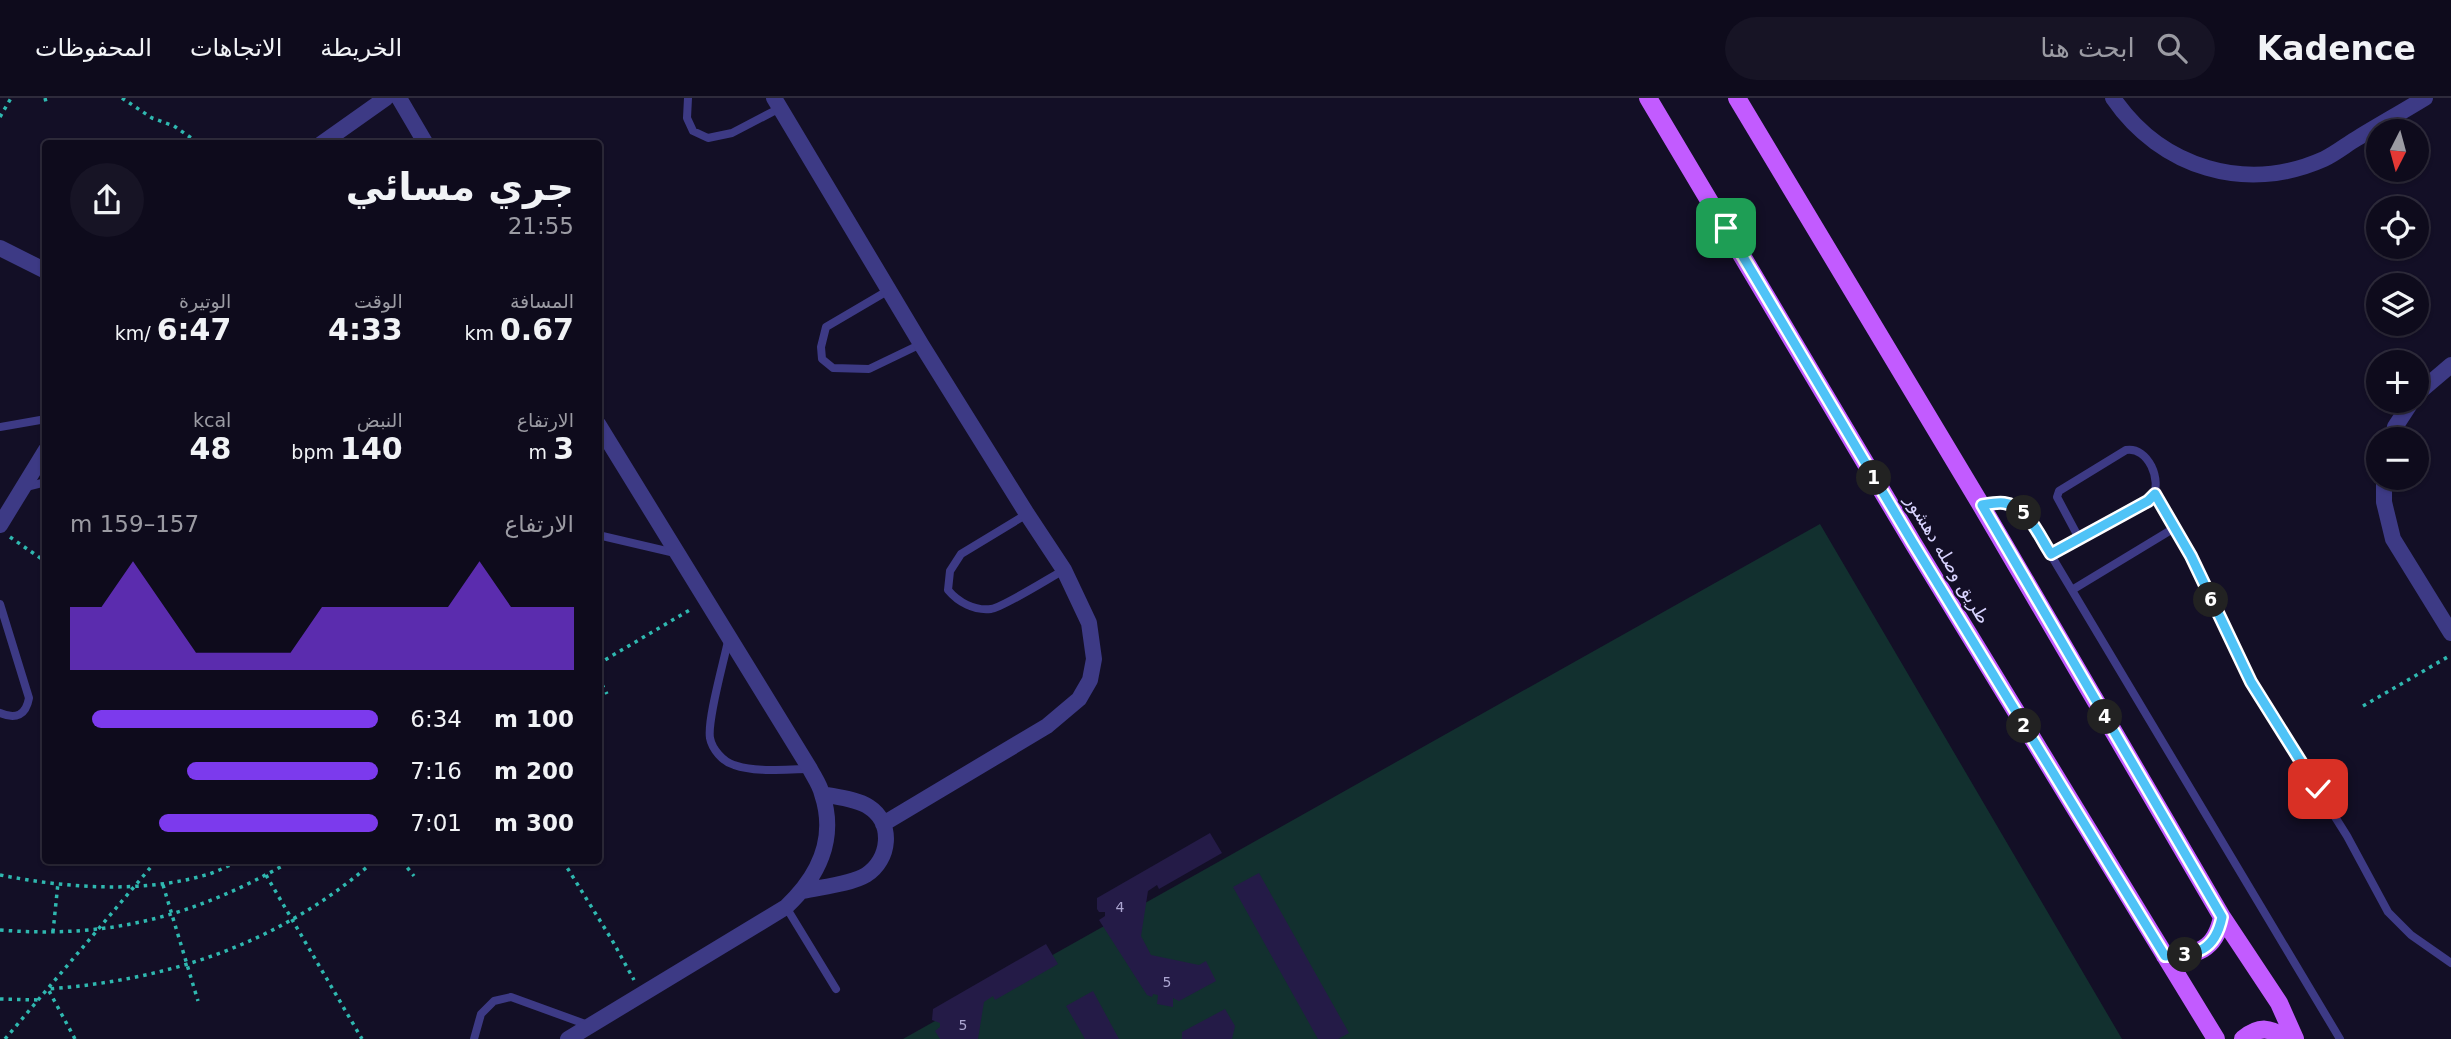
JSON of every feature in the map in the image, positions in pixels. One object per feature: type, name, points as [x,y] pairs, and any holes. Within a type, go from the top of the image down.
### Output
[{"type":"main road","name":"طريق وصله دهشور","points":[[1648,98],[1913,543],[2216,1039]]},
{"type":"main road","points":[[1737,98],[1982,505],[2222,917],[2278,1003],[2295,1039]]},
{"type":"main road","points":[[2165,956],[2183,956],[2203,950],[2211,944],[2219,930],[2222,917]]},
{"type":"main road","points":[[2243,1039],[2262,1028],[2288,1039]]},
{"type":"street","points":[[327,140],[386,98]]},
{"type":"street","points":[[399,98],[424,140]]},
{"type":"street","points":[[2113,98],[2126,117],[2152,142],[2183,160],[2218,172],[2255,175],[2291,170],[2326,158],[2425,98]]},
{"type":"street","points":[[777,103],[921,344],[1064,570],[1089,623],[1094,659],[1090,680],[1079,699],[1047,726],[883,824]]},
{"type":"street","points":[[0,248],[42,269]]},
{"type":"street","points":[[2429,384],[2451,365]]},
{"type":"street","points":[[568,1039],[786,907],[803,891],[817,869],[825,845],[827,819],[822,794],[810,769],[602,430]]},
{"type":"street","points":[[0,525],[42,457]]},
{"type":"street","points":[[2384,490],[2384,502],[2393,539],[2451,633]]},
{"type":"street","points":[[803,891],[862,877],[873,870],[885,849],[886,836],[877,813],[867,805],[822,794]]},
{"type":"lane","points":[[688,98],[687,118],[693,131],[708,138],[732,133],[777,103]]},
{"type":"lane","points":[[889,290],[826,327],[821,347],[822,359],[833,368],[869,369],[921,344]]},
{"type":"lane","points":[[0,427],[42,420]]},
{"type":"lane","points":[[2051,554],[2080,540],[2148,501],[2155,494],[2157,480],[2142,452],[2131,449],[2122,452],[2058,493],[2057,497],[2080,540]]},
{"type":"lane","points":[[23,488],[42,483]]},
{"type":"lane","points":[[2155,494],[2176,527],[2251,682],[2347,836],[2388,912],[2411,936],[2451,963]]},
{"type":"lane","points":[[1982,505],[2003,503],[2017,507],[2026,515],[2340,1039]]},
{"type":"lane","points":[[1027,514],[961,554],[950,571],[948,590],[955,599],[968,606],[993,609],[1064,570]]},
{"type":"lane","points":[[2072,590],[2176,527]]},
{"type":"lane","points":[[602,536],[678,554]]},
{"type":"lane","points":[[0,604],[29,698],[27,709],[19,716],[0,713]]},
{"type":"lane","points":[[729,637],[711,720],[710,738],[717,754],[731,765],[749,768],[810,769]]},
{"type":"lane","points":[[786,907],[836,989]]},
{"type":"lane","points":[[474,1039],[481,1014],[494,1001],[511,997],[590,1026]]},
{"type":"path","points":[[0,117],[11,98]]},
{"type":"path","points":[[45,98],[47,106]]},
{"type":"path","points":[[122,98],[152,118],[174,126],[195,140]]},
{"type":"path","points":[[0,530],[42,559]]},
{"type":"path","points":[[602,662],[706,599]]},
{"type":"path","points":[[2363,706],[2451,655]]},
{"type":"path","points":[[602,685],[607,694]]},
{"type":"path","points":[[5,1039],[153,864]]},
{"type":"path","points":[[0,875],[58,883],[134,887],[211,874],[233,864]]},
{"type":"path","points":[[0,930],[96,931],[148,922],[200,906],[285,864]]},
{"type":"path","points":[[48,989],[133,979],[187,965],[255,939],[327,898],[370,864]]},
{"type":"path","points":[[404,864],[414,876]]},
{"type":"path","points":[[565,864],[612,940],[641,995]]},
{"type":"path","points":[[266,875],[362,1039]]},
{"type":"path","points":[[53,932],[58,883]]},
{"type":"path","points":[[163,884],[198,1001]]},
{"type":"path","points":[[48,989],[75,1039]]},
{"type":"path","points":[[0,999],[39,1000]]},
{"type":"green space","points":[[1820,524],[2122,1039],[903,1039]]},
{"type":"building","points":[[1210,833],[1222,853],[1159,889],[1157,885],[1148,891],[1141,936],[1151,955],[1199,965],[1206,961],[1216,981],[1179,1001],[1173,998],[1173,1007],[1157,1004],[1158,995],[1147,995],[1099,920],[1105,916],[1105,912],[1099,912],[1097,909],[1097,898]]},
{"type":"building","points":[[1259,873],[1349,1033],[1338,1039],[1318,1039],[1233,887]]},
{"type":"building","points":[[1046,944],[1058,964],[995,1000],[993,996],[984,1002],[978,1039],[940,1039],[935,1031],[940,1027],[940,1023],[932,1020],[933,1009]]},
{"type":"building","points":[[1093,991],[1119,1039],[1085,1039],[1066,1006]]},
{"type":"building","points":[[1225,1009],[1235,1026],[1232,1039],[1182,1039],[1182,1032]]},
{"type":"route","points":[[1726,228],[1913,543],[2165,956],[2183,956],[2203,950],[2211,944],[2219,930],[2222,917],[1982,505],[2003,503],[2017,507],[2026,515],[2051,554],[2148,501],[2155,494],[2191,556],[2251,682],[2318,789]]}]
